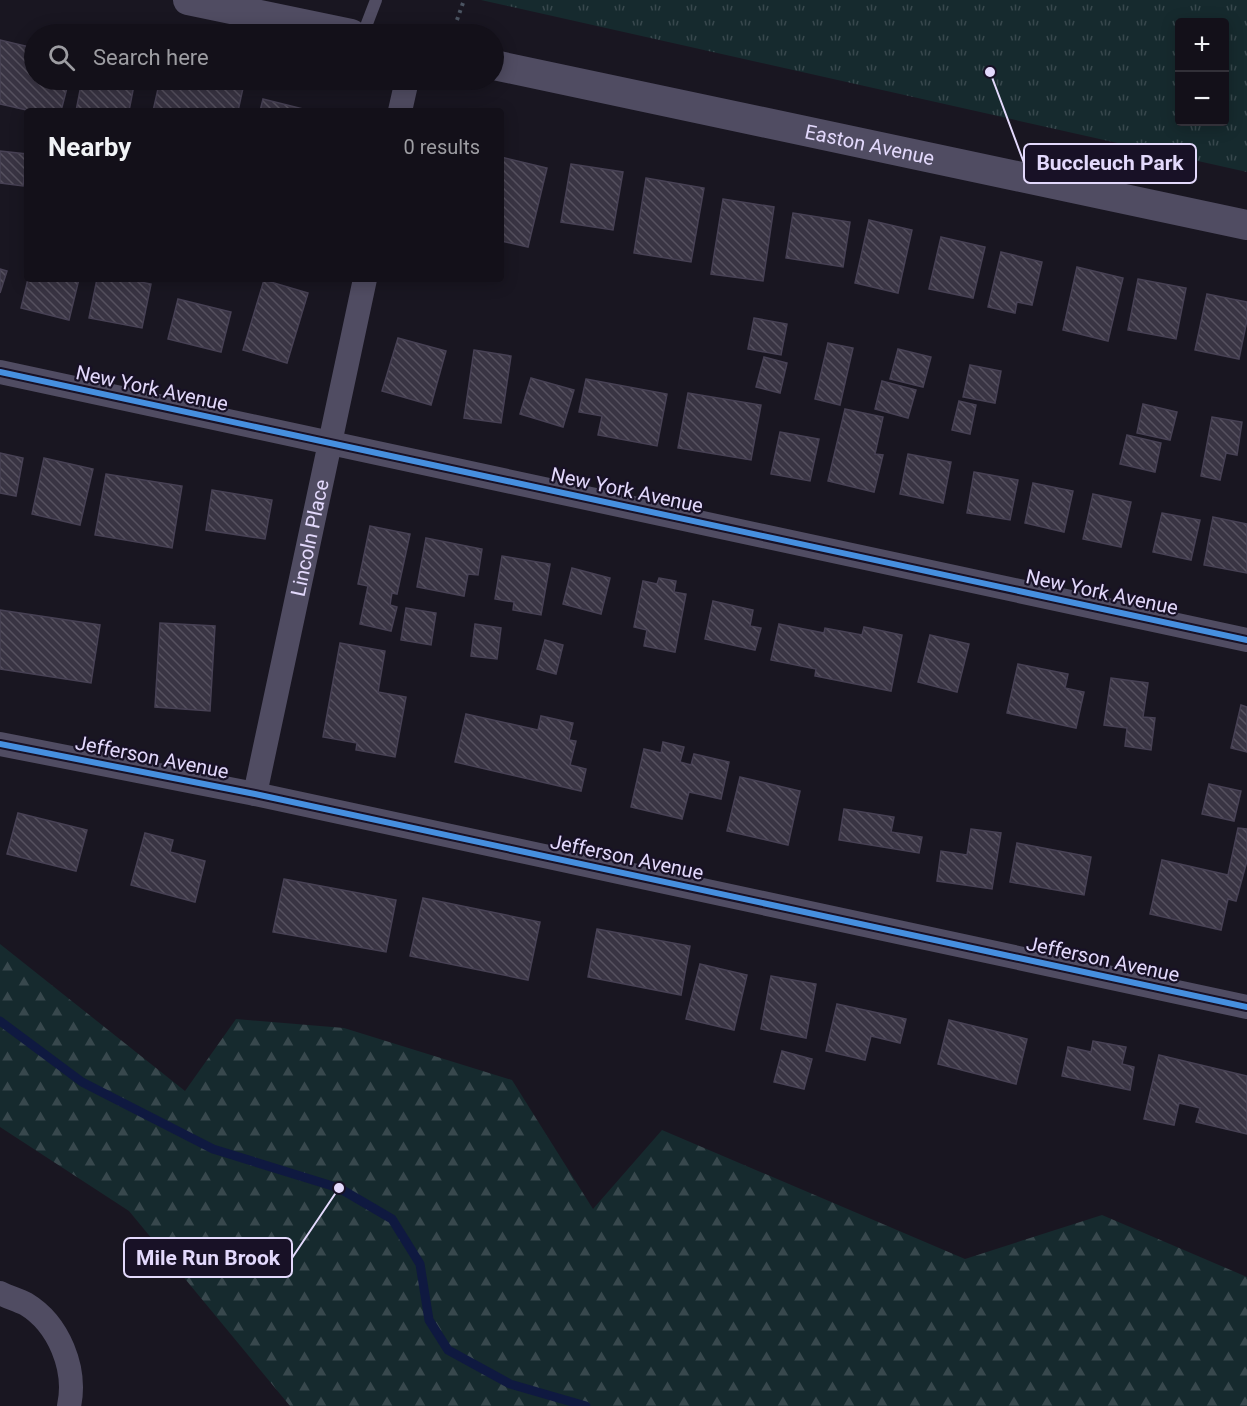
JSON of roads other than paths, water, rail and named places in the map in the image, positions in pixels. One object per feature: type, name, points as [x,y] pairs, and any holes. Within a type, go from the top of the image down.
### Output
[{"type":"street","points":[[188,0],[303,24]]},
{"type":"street","name":"Easton Avenue","points":[[504,67],[1247,225]]},
{"type":"street","points":[[401,108],[405,90]]},
{"type":"street","name":"Lincoln Place","points":[[255,794],[364,282]]},
{"type":"street","name":"New York Avenue","points":[[0,372],[1247,640]]},
{"type":"street","name":"Jefferson Avenue","points":[[0,744],[255,794],[1247,1007]]},
{"type":"street","points":[[0,1293],[26,1304],[47,1321],[64,1349],[71,1398]]},
{"type":"lane","points":[[367,24],[376,0]]},
{"type":"waterway","points":[[0,1021],[82,1082],[213,1149],[339,1188],[392,1219],[420,1264],[429,1320],[448,1350],[510,1384],[586,1406]]},
{"type":"place","name":"Buccleuch Park","points":[[990,72]]},
{"type":"place","name":"Mile Run Brook","points":[[339,1188]]}]
